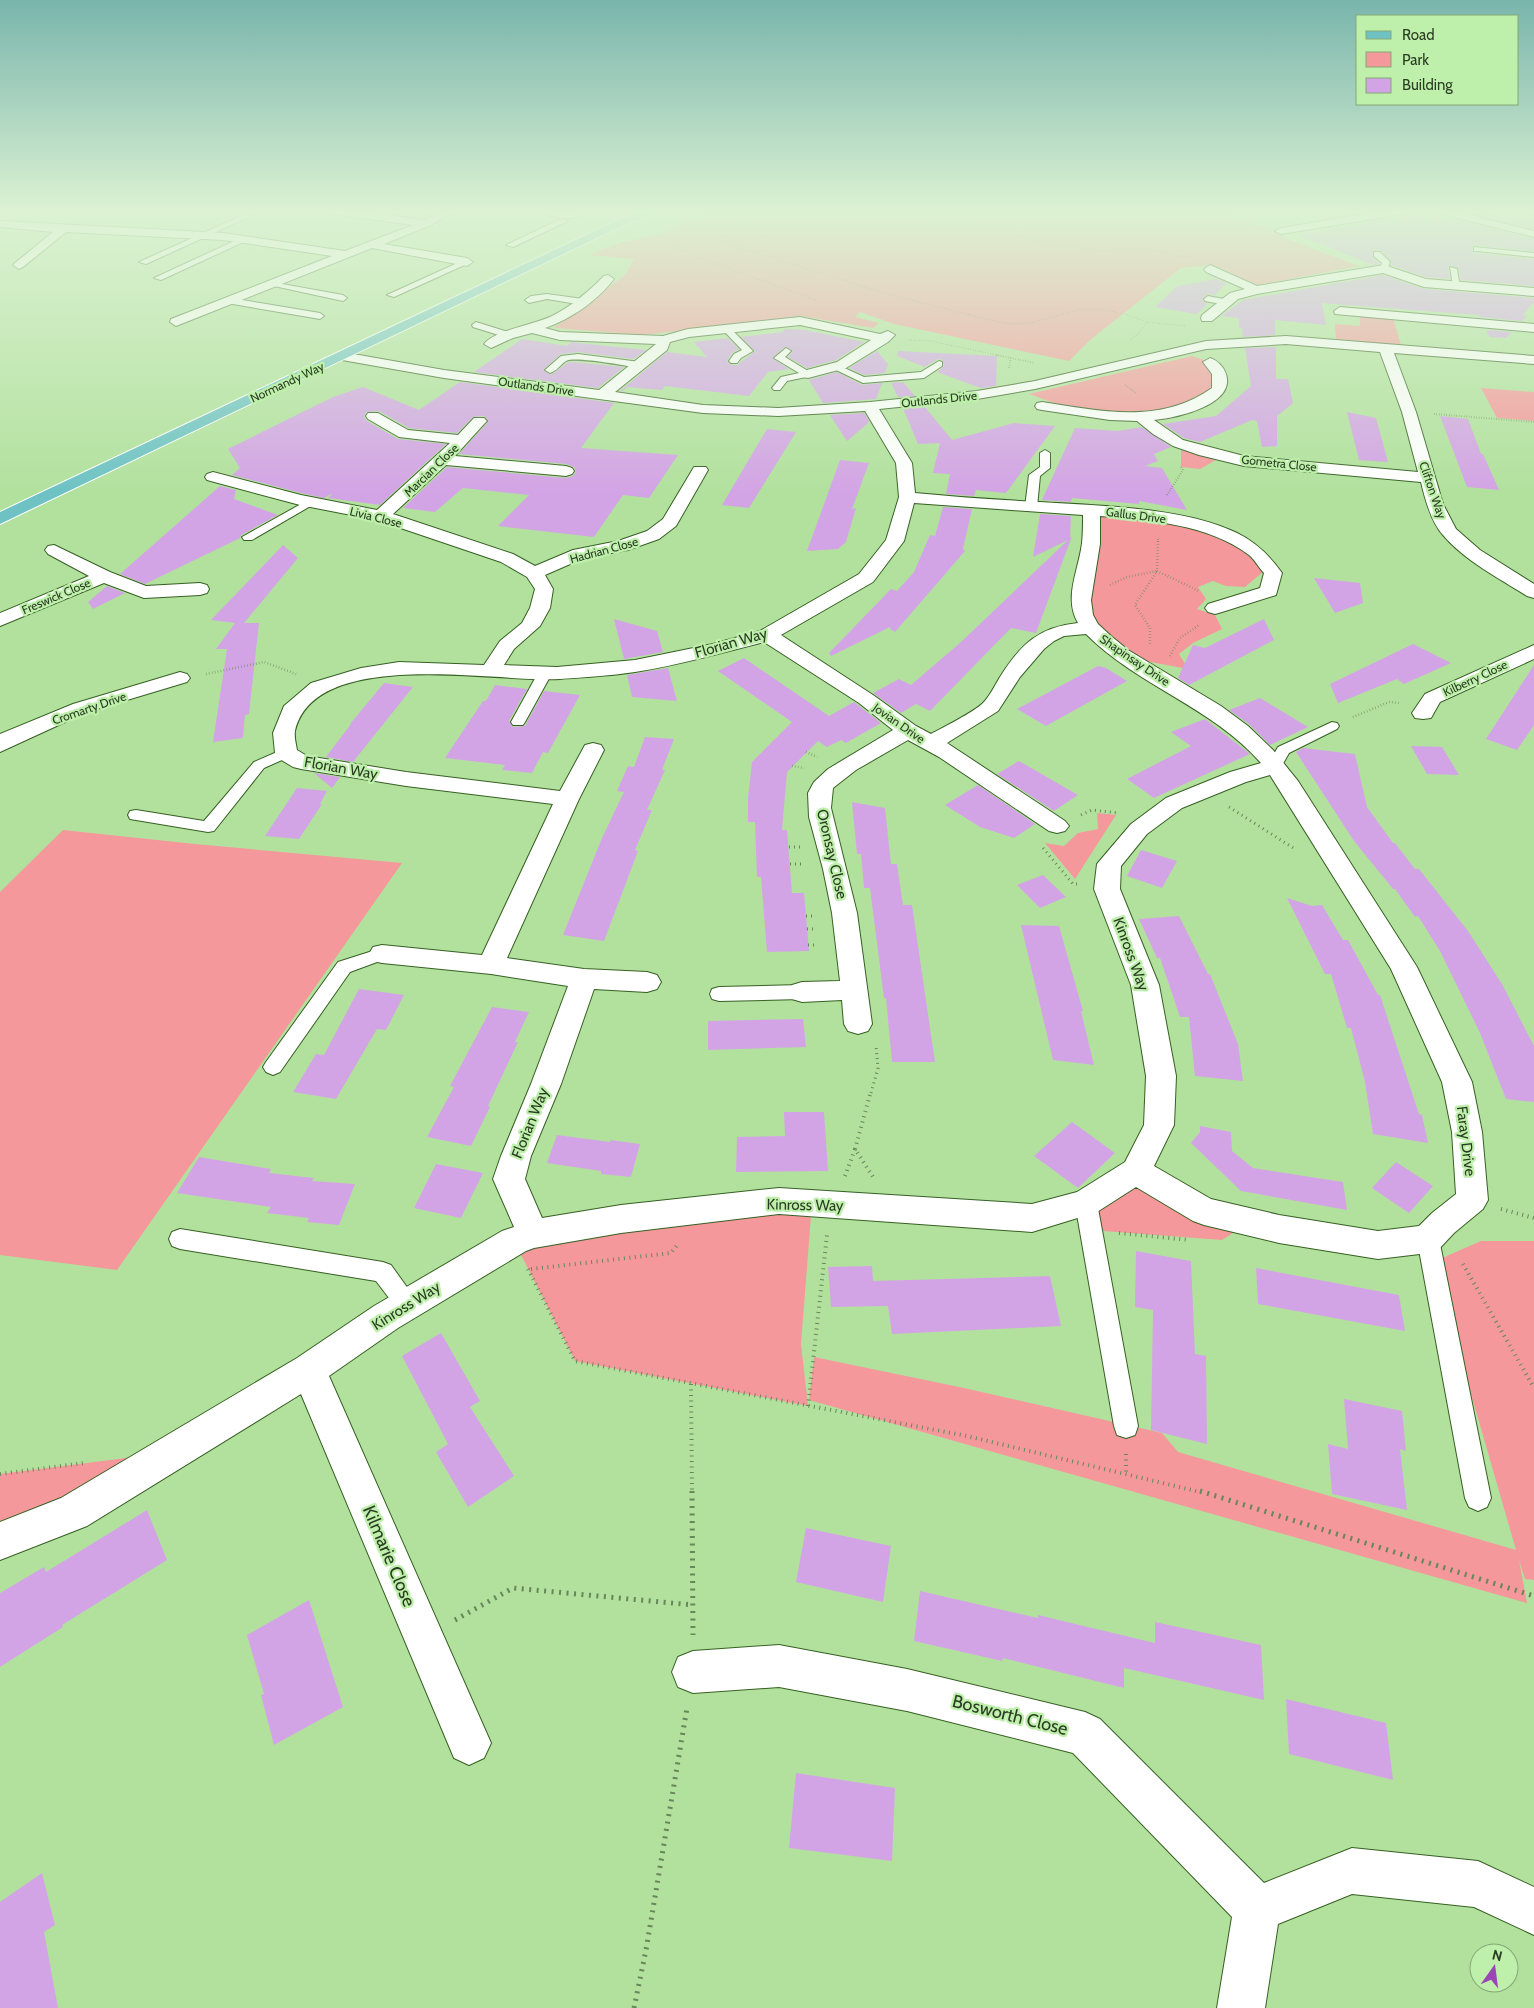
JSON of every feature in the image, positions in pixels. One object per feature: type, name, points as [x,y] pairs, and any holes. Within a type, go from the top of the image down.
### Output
[{"type":"main road","name":"Normandy Way","points":[[0,518],[447,305]]},
{"type":"street","points":[[176,322],[223,305]]},
{"type":"street","points":[[491,344],[505,334],[533,329],[565,316],[580,305]]},
{"type":"street","points":[[1207,318],[1223,305]]},
{"type":"street","points":[[1335,305],[1341,317],[1534,328]]},
{"type":"street","points":[[533,329],[560,336],[664,340],[688,333],[800,321],[885,337]]},
{"type":"street","points":[[808,374],[837,368],[885,337]]},
{"type":"street","points":[[602,395],[662,347],[664,340]]},
{"type":"street","name":"Outlands Drive","points":[[342,356],[444,374],[703,409],[778,412],[870,406],[977,394],[1035,385],[1206,345],[1286,340],[1534,360]]},
{"type":"street","name":"Clifton Way","points":[[1385,348],[1409,412],[1435,504],[1449,532],[1474,554],[1512,580],[1534,592]]},
{"type":"street","points":[[1042,406],[1086,414],[1141,416],[1176,411],[1195,406],[1219,390],[1221,375],[1219,370],[1210,362]]},
{"type":"street","name":"Florian Way","points":[[567,799],[406,779],[301,762],[286,753],[284,733],[292,712],[318,688],[361,674],[399,668],[545,673],[634,666],[716,650],[767,635],[866,578],[895,542],[908,498],[904,463],[870,406]]},
{"type":"street","points":[[373,416],[404,434],[462,440]]},
{"type":"street","name":"Gometra Close","points":[[1141,416],[1158,431],[1178,442],[1205,452],[1244,461],[1428,478]]},
{"type":"street","name":"Marcian Close","points":[[381,516],[443,460],[479,421]]},
{"type":"street","points":[[443,460],[566,471]]},
{"type":"street","name":"Hadrian Close","points":[[534,573],[579,554],[622,546],[653,535],[670,522],[700,470]]},
{"type":"street","name":"Livia Close","points":[[213,477],[310,502],[381,516],[507,558],[534,573]]},
{"type":"street","name":"Gallus Drive","points":[[908,498],[1091,510],[1158,517],[1190,523],[1218,532],[1244,545],[1270,566],[1273,572],[1269,591],[1221,606]]},
{"type":"street","points":[[930,744],[990,707],[1012,674],[1037,644],[1047,637],[1086,619],[1082,591],[1091,542],[1091,510]]},
{"type":"street","points":[[54,550],[104,576]]},
{"type":"street","points":[[490,671],[507,645],[530,626],[540,608],[544,589],[534,573]]},
{"type":"street","points":[[1512,580],[1534,575]]},
{"type":"street","name":"Freswick Close","points":[[0,620],[104,576],[144,592],[200,589]]},
{"type":"street","name":"Shapinsay Drive","points":[[1086,619],[1120,653],[1160,672],[1250,738],[1275,766]]},
{"type":"street","name":"Jovian Drive","points":[[767,635],[866,699],[908,731],[947,752],[1057,826]]},
{"type":"street","name":"Kilberry Close","points":[[1425,710],[1432,698],[1534,651]]},
{"type":"street","name":"Cromarty Drive","points":[[0,745],[8,739],[80,708],[180,678]]},
{"type":"street","name":"Oronsay Close","points":[[858,1024],[847,916],[820,815],[820,791],[822,786],[844,768],[908,731]]},
{"type":"street","points":[[491,965],[567,799],[593,750]]},
{"type":"street","name":"Kinross Way","points":[[0,1542],[73,1512],[310,1370],[407,1304],[525,1248],[621,1219],[780,1201],[1032,1218],[1088,1217],[1136,1171],[1159,1125],[1161,1076],[1145,985],[1107,889],[1109,864],[1144,825],[1174,803],[1238,777],[1275,766]]},
{"type":"street","name":"Faray Drive","points":[[1275,766],[1295,791],[1304,810],[1404,967],[1457,1082],[1467,1132],[1472,1200],[1436,1231]]},
{"type":"street","points":[[382,954],[491,965],[584,979],[647,982]]},
{"type":"street","name":"Florian Way","points":[[525,1248],[509,1179],[516,1156],[543,1092],[584,979]]},
{"type":"street","points":[[802,992],[854,990]]},
{"type":"street","points":[[1136,1171],[1204,1211],[1272,1227],[1378,1245],[1436,1231]]},
{"type":"street","name":"Kilmarie Close","points":[[310,1370],[469,1743]]},
{"type":"street","name":"Bosworth Close","points":[[693,1672],[779,1666],[889,1686],[1086,1734],[1257,1909]]},
{"type":"street","points":[[1241,2008],[1257,1909],[1352,1871],[1478,1884],[1534,1912]]},
{"type":"lane","points":[[247,305],[320,316]]},
{"type":"lane","points":[[476,325],[505,334]]},
{"type":"lane","points":[[726,328],[748,351],[737,356],[734,361]]},
{"type":"lane","points":[[786,351],[779,358],[808,374]]},
{"type":"lane","points":[[550,370],[564,358],[578,357],[640,365]]},
{"type":"lane","points":[[837,368],[863,380],[924,375],[938,364]]},
{"type":"lane","points":[[777,388],[784,379],[808,374]]},
{"type":"lane","points":[[1031,507],[1035,475],[1045,468],[1045,453]]},
{"type":"lane","points":[[248,537],[310,502]]},
{"type":"lane","points":[[518,722],[545,673]]},
{"type":"lane","points":[[1275,766],[1283,750],[1332,726]]},
{"type":"lane","points":[[136,815],[208,827],[259,765],[286,753]]},
{"type":"lane","points":[[273,1068],[344,967],[382,954]]},
{"type":"lane","points":[[719,994],[802,992]]},
{"type":"lane","points":[[1088,1217],[1126,1426]]},
{"type":"lane","points":[[1436,1231],[1478,1498]]},
{"type":"lane","points":[[180,1239],[383,1272],[407,1304]]},
{"type":"path","points":[[929,305],[994,321],[1014,324],[1030,323],[1082,309],[1100,309],[1125,314],[1147,322],[1194,327]]},
{"type":"path","points":[[1128,341],[1139,333],[1147,322]]},
{"type":"path","points":[[885,337],[912,341],[931,341],[1039,363]]},
{"type":"path","points":[[1409,412],[1534,422]]},
{"type":"path","points":[[1160,672],[1150,653],[1150,628],[1135,605],[1157,571],[1158,517],[1162,502],[1183,470],[1179,464],[1178,442]]},
{"type":"path","points":[[1086,619],[1095,603],[1110,585],[1127,577],[1157,571],[1221,606]]},
{"type":"path","points":[[1160,672],[1180,638],[1211,618],[1211,612],[1221,606]]},
{"type":"path","points":[[180,678],[220,672],[264,662],[289,670],[318,688]]},
{"type":"path","points":[[1332,726],[1389,702],[1425,710]]},
{"type":"path","points":[[1203,790],[1295,849]]},
{"type":"path","points":[[1107,889],[1074,884],[1037,841],[1057,826],[1092,810],[1120,814],[1144,825]]},
{"type":"path","points":[[855,1149],[878,1068],[875,1024],[858,1024]]},
{"type":"path","points":[[808,1406],[830,1204]]},
{"type":"path","points":[[525,1248],[671,1253],[708,1209]]},
{"type":"path","points":[[1088,1217],[1197,1241]]},
{"type":"path","points":[[1436,1231],[1456,1251],[1534,1388]]},
{"type":"path","points":[[520,1275],[525,1248]]},
{"type":"path","points":[[525,1248],[575,1361],[967,1436],[1199,1491],[1534,1596]]},
{"type":"path","points":[[634,2008],[646,1950],[693,1672],[691,1384]]},
{"type":"path","points":[[424,1637],[513,1588],[693,1606]]},
{"type":"green space","points":[[585,305],[1135,305],[1090,340],[1069,361],[894,324],[860,312],[855,317],[879,323],[873,328],[801,316],[643,335],[554,328]]},
{"type":"green space","points":[[1360,313],[1392,315],[1401,345],[1336,339],[1335,324],[1360,326]]},
{"type":"green space","points":[[1192,356],[1210,362],[1220,385],[1176,411],[1085,414],[1029,394]]},
{"type":"green space","points":[[1481,388],[1534,392],[1534,421],[1497,418]]},
{"type":"green space","points":[[1181,444],[1223,456],[1200,469],[1181,467]]},
{"type":"green space","points":[[1091,510],[1190,523],[1232,538],[1270,566],[1245,587],[1226,586],[1213,581],[1198,587],[1206,599],[1197,609],[1215,615],[1222,629],[1193,643],[1179,654],[1188,669],[1129,658],[1089,628]]},
{"type":"green space","points":[[1097,813],[1116,815],[1075,879],[1045,843],[1064,846],[1078,833],[1098,829]]},
{"type":"green space","points":[[63,830],[402,863],[117,1270],[0,1255],[0,892]]},
{"type":"green space","points":[[1136,1171],[1250,1222],[1222,1240],[1090,1230],[1086,1203]]},
{"type":"green space","points":[[812,1203],[801,1344],[808,1406],[575,1361],[514,1241]]},
{"type":"green space","points":[[1481,1241],[1534,1241],[1534,1580],[1525,1579],[1519,1560],[1527,1603],[809,1400],[814,1357],[964,1388],[1162,1433],[1178,1452],[1516,1550],[1433,1262]]},
{"type":"green space","points":[[173,1452],[0,1541],[0,1474]]},
{"type":"building","points":[[1158,305],[1206,305],[1197,314],[1155,307]]},
{"type":"building","points":[[1237,305],[1322,305],[1326,325],[1275,320],[1275,335],[1243,337],[1242,328],[1239,328],[1239,318],[1221,316]]},
{"type":"building","points":[[1344,305],[1532,305],[1523,315],[1527,316],[1522,321],[1480,317],[1479,315]]},
{"type":"building","points":[[784,329],[805,330],[864,342],[836,360],[807,368],[788,357],[793,351],[785,347],[772,358],[789,369],[768,372],[749,396],[665,386],[662,390],[627,387],[620,391],[667,352],[707,357],[694,342],[728,338],[739,349],[732,353],[727,361],[731,365],[737,365],[755,351],[741,337],[783,332]]},
{"type":"building","points":[[1486,330],[1512,332],[1506,338],[1490,337]]},
{"type":"building","points":[[522,339],[567,346],[571,342],[646,350],[634,359],[578,352],[561,354],[543,370],[551,375],[571,362],[624,367],[598,388],[474,372]]},
{"type":"building","points":[[1276,347],[1276,379],[1288,379],[1293,403],[1277,416],[1277,446],[1262,447],[1257,421],[1252,420],[1200,442],[1184,438],[1163,424],[1216,416],[1251,386],[1245,348]]},
{"type":"building","points":[[877,351],[888,364],[885,373],[864,375],[849,368]]},
{"type":"building","points":[[898,351],[997,356],[996,386],[981,388],[937,372],[944,366],[943,360],[938,359],[925,367],[897,356]]},
{"type":"building","points":[[837,372],[862,385],[882,383],[876,399],[823,403],[809,380]]},
{"type":"building","points":[[460,382],[614,403],[581,448],[678,455],[649,498],[623,495],[594,537],[498,526],[529,495],[463,488],[435,512],[403,508],[447,467],[566,478],[573,476],[576,472],[574,467],[566,464],[459,454],[488,422],[484,416],[473,417],[457,433],[409,428],[379,411],[366,412],[364,417],[367,421],[398,439],[446,444],[380,505],[328,498],[333,493],[324,498],[232,475],[240,468],[228,449],[333,397],[363,387],[419,410]]},
{"type":"building","points":[[903,382],[915,396],[898,397],[891,383]]},
{"type":"building","points":[[924,406],[952,440],[1014,423],[1055,426],[1006,493],[976,490],[974,496],[946,494],[950,474],[933,473],[940,443],[918,444],[903,408]]},
{"type":"building","points":[[1347,412],[1376,418],[1388,462],[1359,460]]},
{"type":"building","points":[[864,413],[869,421],[847,441],[830,415]]},
{"type":"building","points":[[1440,416],[1468,419],[1481,454],[1483,454],[1499,490],[1467,487]]},
{"type":"building","points":[[1142,427],[1171,447],[1154,454],[1158,461],[1145,466],[1162,468],[1187,510],[1139,501],[1139,504],[1072,498],[1071,502],[1042,500],[1075,428],[1118,431]]},
{"type":"building","points":[[767,429],[796,432],[749,508],[722,505]]},
{"type":"building","points":[[840,460],[869,463],[852,509],[856,508],[846,542],[838,549],[807,551]]},
{"type":"building","points":[[220,486],[236,490],[234,499],[278,515],[241,535],[240,538],[145,584],[120,574]]},
{"type":"building","points":[[943,507],[972,509],[963,549],[965,551],[895,632],[890,627],[831,656],[829,653],[891,589],[897,591],[914,572],[930,535],[935,536]]},
{"type":"building","points":[[1040,514],[1071,516],[1070,538],[1072,536],[1036,633],[1011,628],[930,711],[916,704],[901,713],[873,693],[899,679],[911,685],[961,642],[1068,540],[1033,557]]},
{"type":"building","points":[[283,545],[298,558],[244,623],[259,623],[249,714],[245,715],[243,738],[213,742],[227,649],[216,649],[235,623],[211,620]]},
{"type":"building","points":[[1314,578],[1360,583],[1363,603],[1335,613]]},
{"type":"building","points":[[107,586],[125,593],[93,609],[88,602]]},
{"type":"building","points":[[614,619],[657,631],[663,652],[624,659]]},
{"type":"building","points":[[1264,619],[1274,640],[1189,685],[1178,678],[1193,645],[1205,648]]},
{"type":"building","points":[[1413,644],[1451,663],[1404,684],[1397,679],[1338,703],[1330,684]]},
{"type":"building","points":[[744,658],[829,716],[854,702],[881,723],[846,743],[841,740],[827,747],[818,741],[787,772],[782,830],[787,830],[792,893],[804,893],[809,951],[767,952],[761,877],[757,877],[755,822],[748,822],[748,798],[752,762],[792,722],[718,671]]},
{"type":"building","points":[[1534,665],[1534,725],[1517,750],[1486,739]]},
{"type":"building","points":[[1098,666],[1106,668],[1127,681],[1046,726],[1017,709]]},
{"type":"building","points":[[668,668],[677,701],[632,697],[627,675]]},
{"type":"building","points":[[384,683],[413,687],[353,762],[326,757],[350,724]]},
{"type":"building","points":[[495,685],[527,689],[509,721],[513,727],[525,726],[544,691],[580,695],[548,753],[543,752],[532,773],[502,770],[505,765],[445,758],[483,701],[486,701]]},
{"type":"building","points":[[1260,698],[1308,727],[1270,745],[1249,724],[1229,710]]},
{"type":"building","points":[[1205,719],[1250,754],[1154,798],[1127,779],[1191,746],[1171,732]]},
{"type":"building","points":[[645,737],[674,739],[662,770],[665,770],[647,810],[652,810],[635,850],[638,851],[604,941],[563,935],[602,838],[624,792],[617,791],[628,766],[634,767]]},
{"type":"building","points":[[1411,746],[1442,747],[1459,775],[1427,774]]},
{"type":"building","points":[[1303,748],[1355,754],[1367,807],[1393,843],[1395,843],[1415,869],[1419,869],[1468,931],[1502,984],[1534,1046],[1534,1102],[1506,1099],[1480,1033],[1440,951],[1418,916],[1415,917],[1395,889],[1393,889],[1354,841],[1296,752]]},
{"type":"building","points":[[1019,761],[1078,795],[1054,811],[997,774]]},
{"type":"building","points":[[314,773],[340,777],[332,788]]},
{"type":"building","points":[[978,785],[1035,824],[1014,838],[980,827],[945,805]]},
{"type":"building","points":[[297,788],[327,791],[320,804],[322,804],[299,839],[265,836]]},
{"type":"building","points":[[852,802],[885,808],[891,864],[897,864],[903,905],[912,905],[935,1062],[892,1062],[886,998],[884,998],[870,888],[864,888],[861,854],[857,854]]},
{"type":"building","points":[[1141,850],[1177,861],[1162,888],[1127,876]]},
{"type":"building","points":[[1043,875],[1066,897],[1040,908],[1017,885]]},
{"type":"building","points":[[1287,898],[1312,906],[1322,905],[1343,940],[1348,940],[1378,995],[1380,995],[1419,1114],[1422,1115],[1428,1143],[1373,1134],[1365,1082],[1351,1028],[1347,1028],[1331,974],[1325,974]]},
{"type":"building","points":[[1179,916],[1208,974],[1210,974],[1238,1044],[1243,1081],[1195,1076],[1189,1017],[1180,1017],[1160,958],[1157,958],[1139,919]]},
{"type":"building","points":[[1021,925],[1059,926],[1083,1011],[1081,1011],[1094,1065],[1053,1060]]},
{"type":"building","points":[[359,989],[404,995],[386,1030],[377,1029],[336,1099],[293,1092],[316,1054],[324,1055]]},
{"type":"building","points":[[492,1007],[529,1012],[515,1042],[518,1042],[488,1106],[490,1107],[471,1146],[427,1137],[454,1087],[450,1086]]},
{"type":"building","points":[[803,1019],[806,1047],[708,1050],[708,1021]]},
{"type":"building","points":[[784,1112],[824,1112],[828,1171],[736,1172],[737,1137],[785,1136]]},
{"type":"building","points":[[1072,1122],[1115,1153],[1078,1188],[1034,1156]]},
{"type":"building","points":[[1200,1126],[1231,1132],[1232,1151],[1253,1168],[1343,1182],[1347,1210],[1241,1191],[1191,1143],[1200,1132]]},
{"type":"building","points":[[557,1135],[640,1144],[631,1177],[601,1174],[601,1171],[547,1163]]},
{"type":"building","points":[[199,1157],[271,1169],[269,1173],[314,1178],[312,1181],[355,1184],[339,1225],[307,1222],[309,1218],[267,1213],[271,1207],[177,1193]]},
{"type":"building","points":[[1396,1162],[1433,1186],[1409,1213],[1372,1188]]},
{"type":"building","points":[[436,1164],[483,1173],[461,1218],[414,1208]]},
{"type":"building","points":[[1136,1251],[1191,1261],[1195,1354],[1206,1356],[1207,1444],[1151,1430],[1153,1310],[1135,1307]]},
{"type":"building","points":[[872,1266],[873,1281],[1050,1276],[1061,1326],[892,1334],[888,1306],[831,1307],[828,1267]]},
{"type":"building","points":[[1256,1268],[1399,1295],[1405,1331],[1258,1304]]},
{"type":"building","points":[[441,1333],[480,1401],[470,1407],[514,1476],[468,1507],[436,1452],[448,1444],[402,1356]]},
{"type":"building","points":[[1344,1399],[1402,1411],[1406,1451],[1400,1449],[1407,1510],[1332,1494],[1328,1444],[1348,1449]]},
{"type":"building","points":[[147,1510],[167,1560],[62,1625],[63,1627],[0,1667],[0,1593],[44,1567],[46,1572]]},
{"type":"building","points":[[806,1528],[891,1546],[883,1602],[796,1582]]},
{"type":"building","points":[[920,1591],[1038,1618],[1038,1615],[1155,1643],[1155,1622],[1261,1645],[1264,1700],[1124,1668],[1124,1688],[1003,1658],[1002,1661],[914,1641]]},
{"type":"building","points":[[309,1600],[343,1707],[274,1745],[261,1695],[264,1694],[247,1635]]},
{"type":"building","points":[[1286,1699],[1386,1723],[1393,1780],[1289,1754]]},
{"type":"building","points":[[796,1773],[895,1788],[892,1861],[789,1848]]},
{"type":"building","points":[[42,1873],[55,1925],[44,1932],[58,2008],[0,2008],[0,1902]]}]
